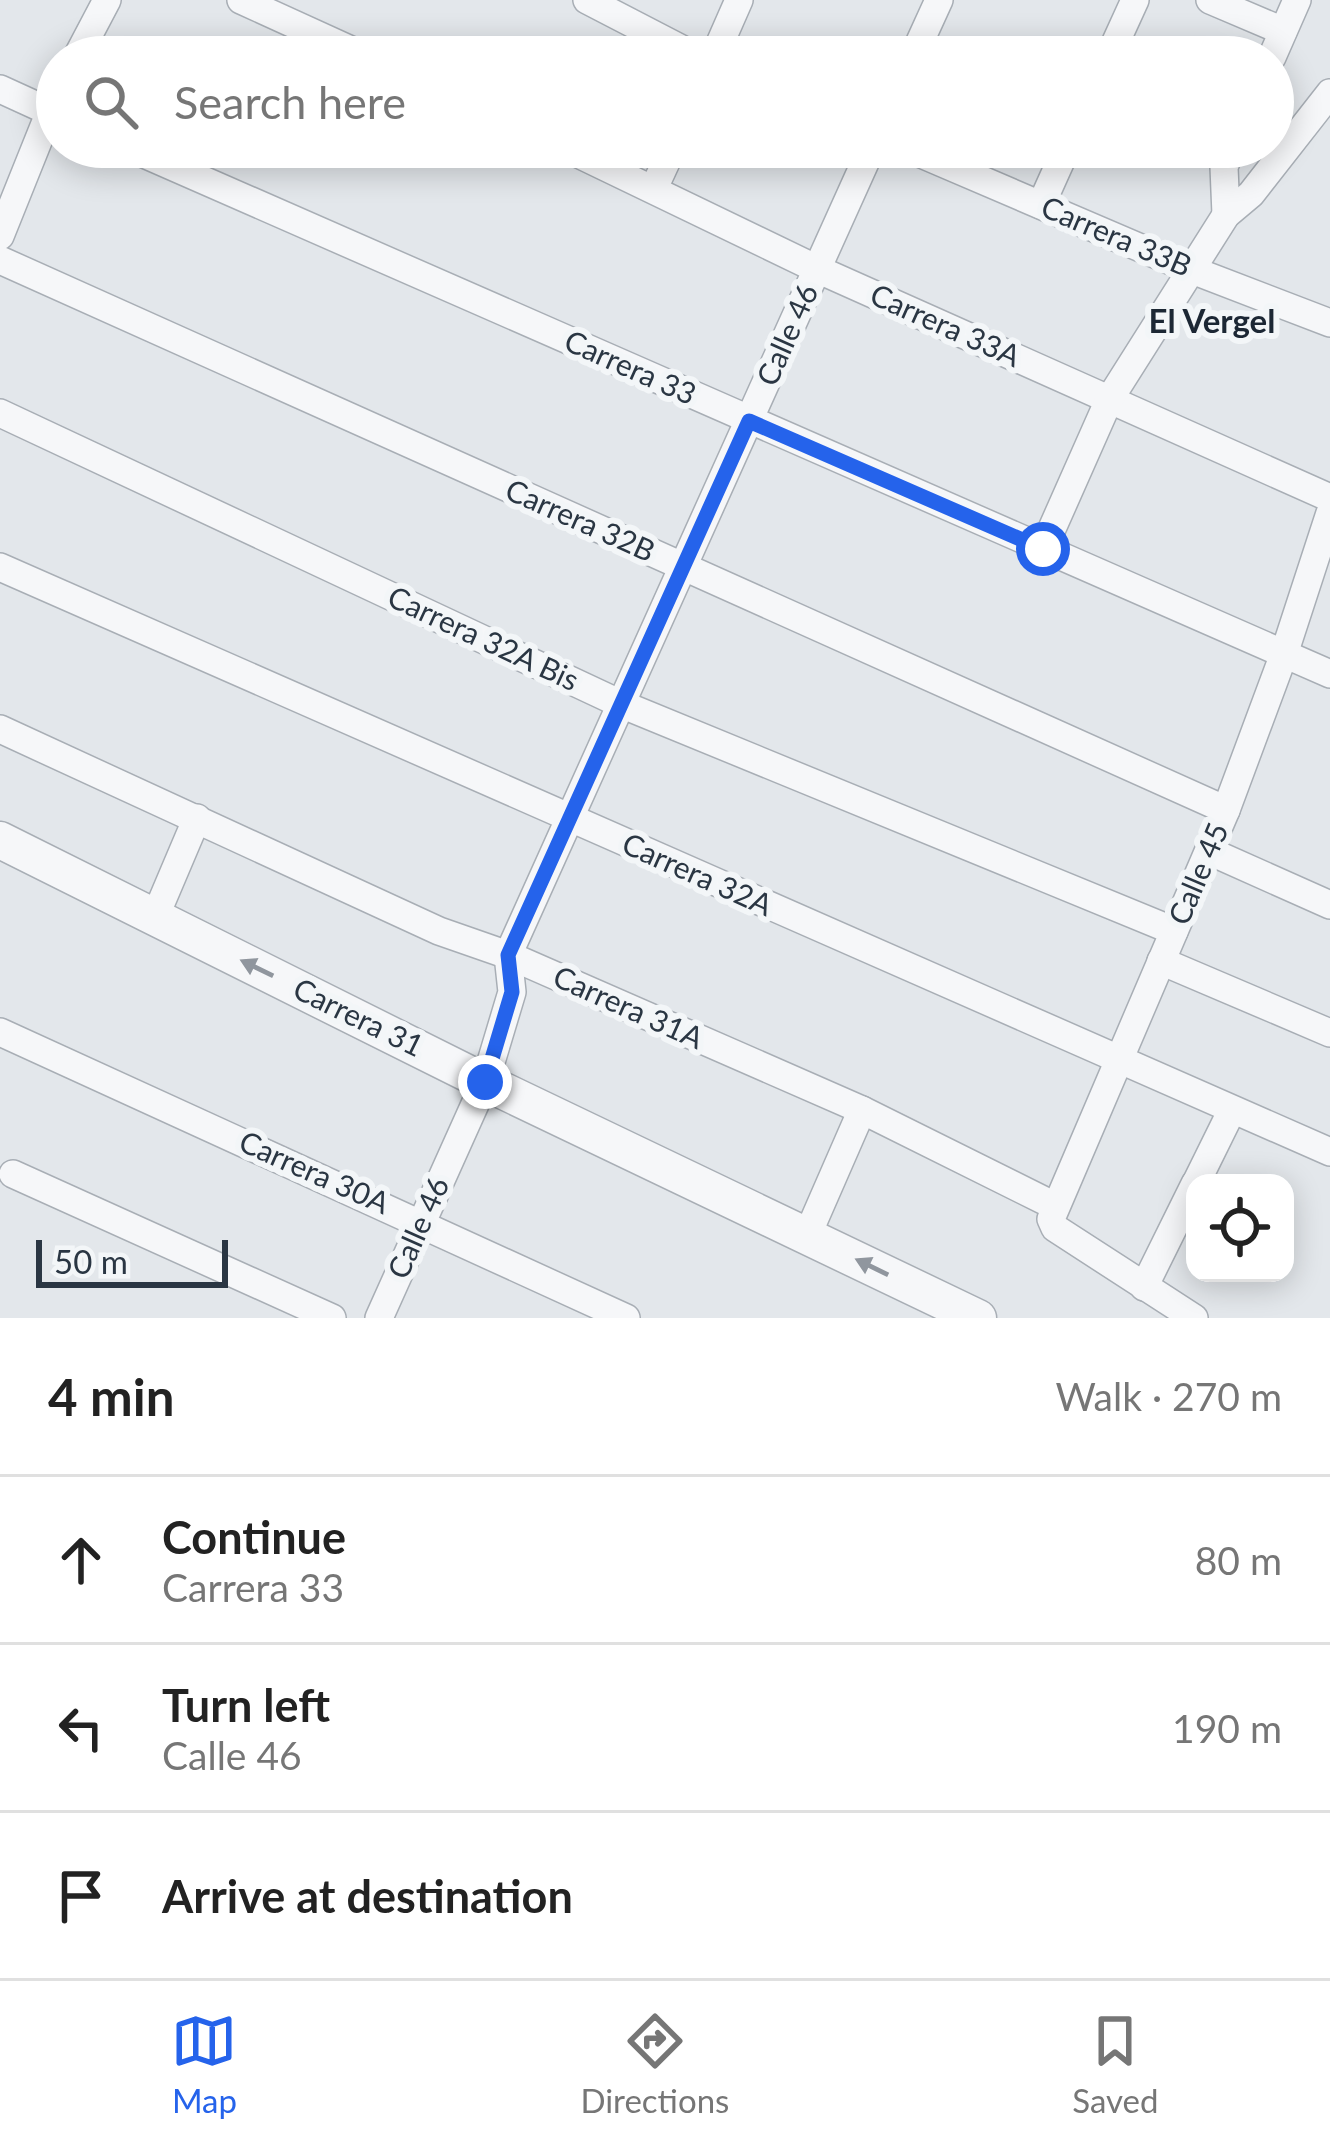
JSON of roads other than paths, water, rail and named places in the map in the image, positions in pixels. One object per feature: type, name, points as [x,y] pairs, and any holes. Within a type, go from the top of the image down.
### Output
[{"type":"street","points":[[88,36],[106,0]]},
{"type":"street","points":[[241,0],[320,36]]},
{"type":"street","points":[[587,0],[656,36]]},
{"type":"street","points":[[923,36],[939,0]]},
{"type":"street","points":[[1119,36],[1135,0]]},
{"type":"street","points":[[1210,0],[1266,36]]},
{"type":"street","points":[[1281,36],[1297,0]]},
{"type":"street","points":[[722,36],[734,2]]},
{"type":"street","points":[[0,89],[36,102]]},
{"type":"street","points":[[1294,140],[1330,95]]},
{"type":"street","points":[[0,236],[36,138]]},
{"type":"street","name":"Carrera 33","points":[[176,168],[1330,674]]},
{"type":"street","name":"Carrera 33A","points":[[610,168],[817,269],[1330,498]]},
{"type":"street","points":[[654,188],[663,168]]},
{"type":"street","name":"Calle 46","points":[[379,1318],[485,1082],[512,992],[508,955],[863,168]]},
{"type":"street","name":"Carrera 33B","points":[[954,168],[1192,270],[1330,322]]},
{"type":"street","points":[[1040,205],[1057,168]]},
{"type":"street","points":[[1223,168],[1226,215]]},
{"type":"street","points":[[1043,549],[1109,400],[1226,215],[1272,168]]},
{"type":"street","name":"Carrera 32B","points":[[0,260],[1226,810]]},
{"type":"street","name":"Carrera 32A Bis","points":[[0,413],[621,704],[1174,931]]},
{"type":"street","name":"Calle 45","points":[[1055,1217],[1226,810],[1330,513]]},
{"type":"street","name":"Carrera 32A","points":[[0,567],[1330,1152]]},
{"type":"street","name":"Carrera 31A","points":[[0,729],[440,931],[508,955],[862,1110],[1055,1217],[1189,1317]]},
{"type":"street","points":[[154,917],[197,818]]},
{"type":"street","name":"Carrera 31","points":[[0,840],[485,1082],[978,1318]]},
{"type":"street","points":[[1209,851],[1330,905]]},
{"type":"street","points":[[1161,961],[1330,1034]]},
{"type":"street","name":"Carrera 30A","points":[[0,1032],[626,1318]]},
{"type":"street","points":[[808,1236],[862,1110]]},
{"type":"street","points":[[1200,1174],[1232,1110]]},
{"type":"street","points":[[13,1174],[332,1318]]},
{"type":"street","points":[[1144,1287],[1186,1202]]},
{"type":"district","name":"El Vergel","points":[[1212,321]]}]
